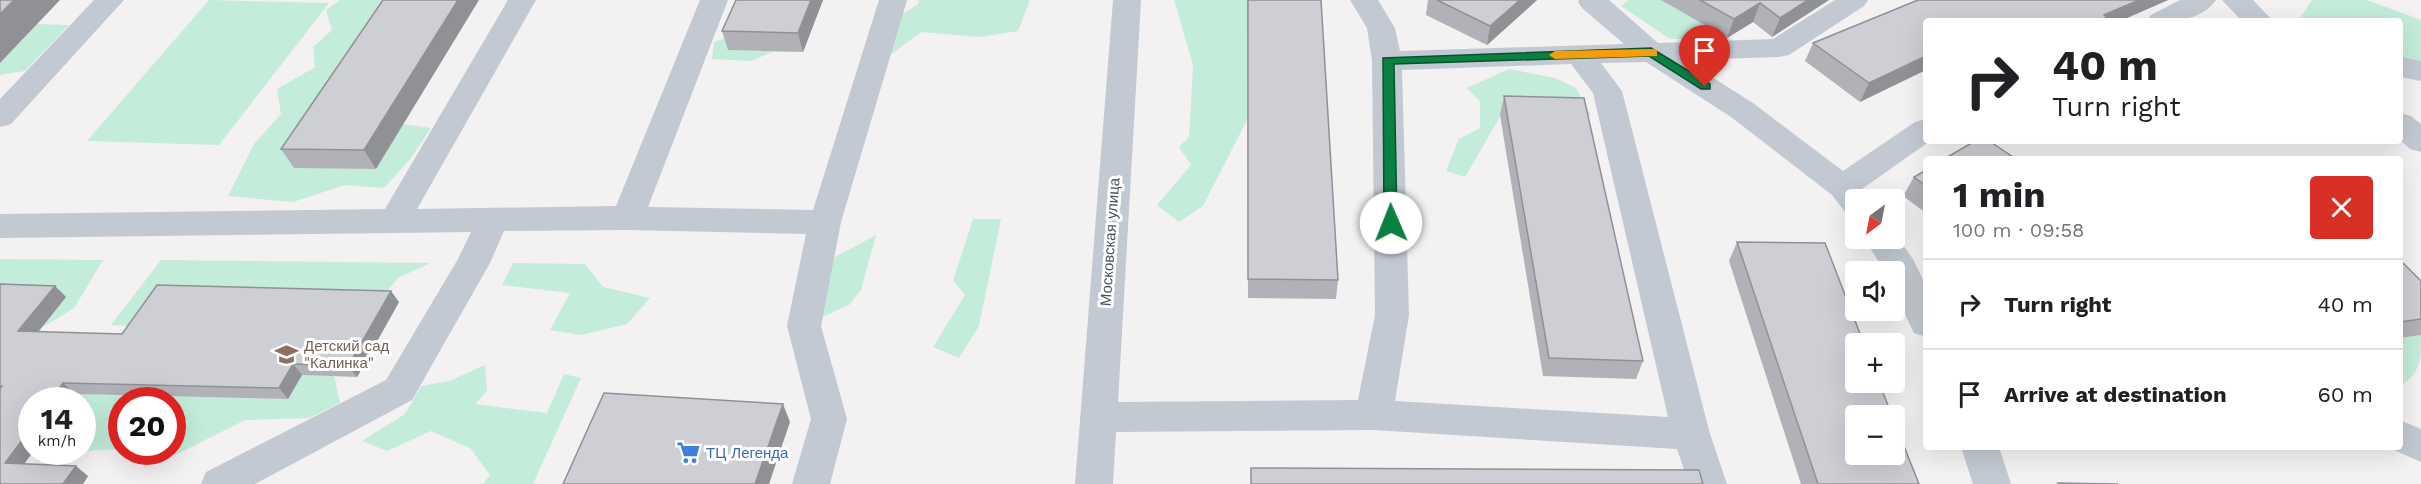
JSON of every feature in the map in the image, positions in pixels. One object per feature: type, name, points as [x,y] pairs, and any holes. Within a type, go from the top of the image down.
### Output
[{"type":"street","points":[[0,117],[110,0]]},
{"type":"street","points":[[394,221],[522,0]]},
{"type":"street","points":[[627,218],[714,0]]},
{"type":"street","points":[[812,484],[829,419],[804,326],[825,222],[893,0]]},
{"type":"street","name":"Московская улица","points":[[1094,484],[1127,0]]},
{"type":"street","points":[[1364,0],[1381,28],[1388,61],[1392,315],[1374,415]]},
{"type":"street","points":[[1594,0],[1592,2],[1651,52],[1742,110],[1845,192]]},
{"type":"street","points":[[1388,61],[1779,48],[1854,0]]},
{"type":"street","points":[[2167,18],[2202,0]]},
{"type":"street","points":[[2236,0],[2256,18]]},
{"type":"street","points":[[1578,54],[1607,91],[1691,434],[1708,484]]},
{"type":"street","points":[[2403,68],[2421,71]]},
{"type":"street","points":[[2403,126],[2421,141]]},
{"type":"street","points":[[1858,189],[1923,132]]},
{"type":"street","points":[[0,226],[627,218],[825,222]]},
{"type":"street","points":[[220,484],[399,390],[474,263],[493,220]]},
{"type":"street","points":[[1893,249],[1913,267],[1923,310]]},
{"type":"street","points":[[1097,417],[1374,415],[1691,434]]},
{"type":"street","points":[[2403,437],[2421,446]]},
{"type":"street","points":[[1981,450],[1992,484]]},
{"type":"green space","points":[[209,0],[329,3],[219,145],[87,141]]},
{"type":"green space","points":[[340,0],[406,0],[295,167],[376,169],[403,124],[431,128],[411,158],[384,188],[345,185],[293,202],[228,196],[254,144],[281,114],[277,89],[315,67],[313,47],[332,30],[326,10]]},
{"type":"green space","points":[[919,0],[1030,0],[1018,31],[979,37],[921,32],[893,53],[874,57],[890,22],[918,4]]},
{"type":"green space","points":[[1174,0],[1247,0],[1247,120],[1203,206],[1179,222],[1157,205],[1191,165],[1179,147],[1189,137],[1193,65]]},
{"type":"green space","points":[[1629,0],[1670,0],[1666,3],[1729,39],[1670,39],[1621,6]]},
{"type":"green space","points":[[2312,0],[2367,0],[2421,20],[2421,63],[2403,59],[2403,18],[2300,18]]},
{"type":"green space","points":[[37,24],[69,25],[25,71],[0,75],[0,63]]},
{"type":"green space","points":[[735,35],[729,50],[775,51],[751,61],[712,59],[714,42]]},
{"type":"green space","points":[[1509,69],[1555,78],[1576,88],[1591,115],[1501,115],[1465,177],[1446,171],[1459,139],[1480,128],[1480,101],[1467,88]]},
{"type":"green space","points":[[973,219],[1001,219],[979,326],[959,358],[933,347],[965,295],[953,281]]},
{"type":"green space","points":[[876,235],[861,290],[849,305],[820,318],[822,264]]},
{"type":"green space","points":[[0,259],[103,260],[74,308],[40,329],[0,295]]},
{"type":"green space","points":[[161,260],[430,263],[398,278],[379,301],[134,326],[111,325]]},
{"type":"green space","points":[[513,263],[585,264],[603,287],[650,298],[627,324],[581,335],[550,330],[570,293],[502,285]]},
{"type":"green space","points":[[2421,335],[2421,352],[2416,371],[2403,384],[2403,338]]},
{"type":"green space","points":[[485,365],[487,391],[475,404],[547,413],[564,374],[581,378],[533,484],[483,484],[490,475],[470,448],[431,431],[387,451],[362,441],[405,414],[421,386],[449,381]]},
{"type":"green space","points":[[302,375],[334,376],[340,403],[309,418],[245,420],[186,450],[186,397],[288,399]]},
{"type":"green space","points":[[96,394],[108,395],[108,450],[96,450]]},
{"type":"building","points":[[0,0],[14,0],[0,14]]},
{"type":"building","points":[[383,0],[458,0],[364,150],[281,149]]},
{"type":"building","points":[[736,0],[811,0],[798,33],[722,31]]},
{"type":"building","points":[[1248,0],[1321,0],[1338,280],[1248,279]]},
{"type":"building","points":[[1437,0],[1520,0],[1490,26]]},
{"type":"building","points":[[1700,0],[1808,0],[1780,18],[1760,3],[1734,19]]},
{"type":"building","points":[[1918,0],[2139,0],[2104,15],[2107,17],[2105,18],[1923,18],[1923,57],[1869,83],[1813,43]]},
{"type":"building","points":[[1504,96],[1584,98],[1643,361],[1549,358]]},
{"type":"building","points":[[1970,144],[1994,144],[2012,156],[1949,156]]},
{"type":"building","points":[[1923,172],[1923,184],[1914,177]]},
{"type":"building","points":[[1737,242],[1825,243],[1845,295],[1845,321],[1855,321],[1860,333],[1845,333],[1845,393],[1883,393],[1888,405],[1845,405],[1845,465],[1905,465],[1905,449],[1919,484],[1818,484]]},
{"type":"building","points":[[2403,263],[2421,281],[2421,319],[2403,322]]},
{"type":"building","points":[[0,284],[55,286],[18,331],[122,334],[157,285],[391,291],[348,366],[293,364],[279,388],[63,383],[60,387],[18,387],[18,446],[5,463],[76,466],[63,484],[0,484],[0,389],[2,386],[0,386]]},
{"type":"building","name":"ТЦ Легенда","points":[[604,393],[783,404],[755,484],[563,484]]},
{"type":"building","points":[[1251,468],[1699,470],[1703,484],[1251,484]]},
{"type":"building","points":[[2058,483],[2118,484],[2059,484]]},
{"type":"slow traffic","points":[[1555,55],[1653,53]]},
{"type":"place","name":"Детский сад \"Калинка\"","points":[[286,355]]},
{"type":"place","name":"ТЦ Легенда","points":[[688,453]]},
{"type":"route","points":[[1391,223],[1388,61],[1651,52],[1705,87]]}]
